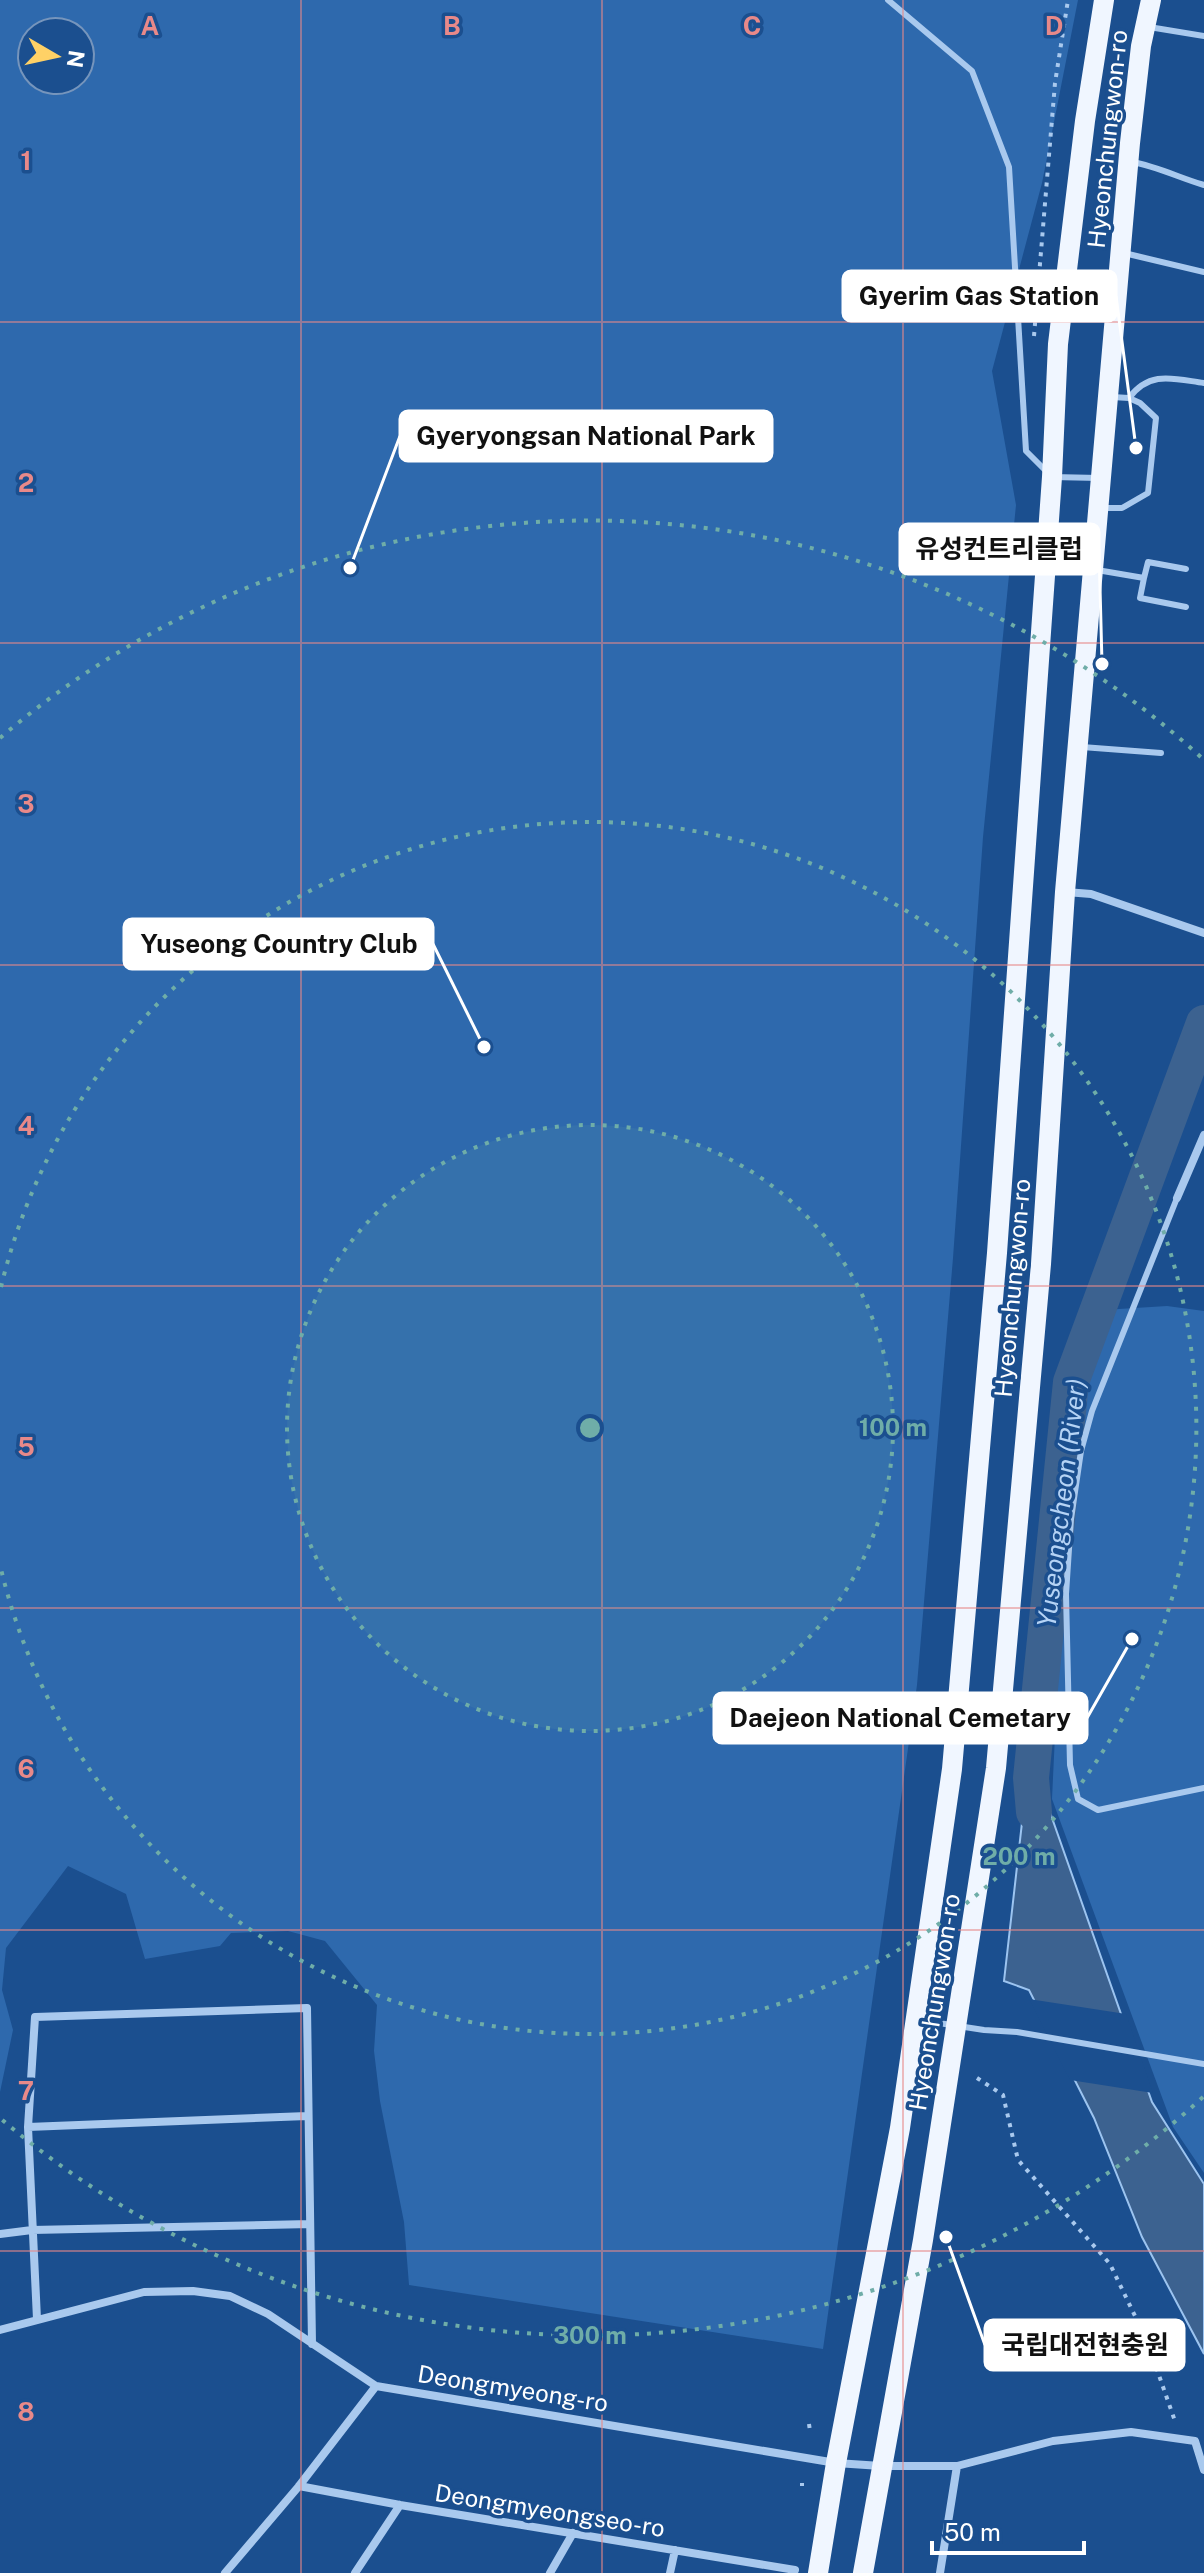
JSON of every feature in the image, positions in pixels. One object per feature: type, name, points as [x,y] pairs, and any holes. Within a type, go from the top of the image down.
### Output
[{"type":"main road","name":"Hyeonchungwon-ro","points":[[818,2573],[900,2128],[952,1769],[997,1253],[1052,477],[1058,344],[1085,121],[1104,0]]},
{"type":"main road","name":"Hyeonchungwon-ro","points":[[863,2573],[923,2240],[996,1768],[1041,1264],[1065,892],[1099,507],[1119,397],[1121,253],[1128,162],[1141,46],[1151,0]]},
{"type":"street","points":[[1065,892],[1091,894],[1204,932]]},
{"type":"street","points":[[1177,1198],[1204,1135]]},
{"type":"street","points":[[37,2319],[28,2127],[35,2017],[307,2008],[312,2344]]},
{"type":"street","points":[[28,2127],[307,2116]]},
{"type":"street","points":[[0,2234],[32,2230],[310,2224]]},
{"type":"street","points":[[0,2330],[144,2292],[193,2291],[230,2296],[268,2314],[376,2386],[299,2486],[225,2573]]},
{"type":"street","name":"Deongmyeong-ro","points":[[376,2386],[836,2463],[881,2466],[957,2466],[1053,2441],[1131,2432],[1181,2438]]},
{"type":"street","points":[[1181,2438],[1195,2441],[1204,2470]]},
{"type":"street","points":[[940,2573],[957,2466]]},
{"type":"street","name":"Deongmyeongseo-ro","points":[[299,2486],[795,2570]]},
{"type":"street","points":[[355,2573],[400,2505]]},
{"type":"street","points":[[550,2573],[573,2533]]},
{"type":"street","points":[[670,2573],[675,2550]]},
{"type":"lane","points":[[888,0],[972,71],[1009,167],[1026,451],[1052,477],[1102,478]]},
{"type":"lane","points":[[1145,26],[1204,36]]},
{"type":"lane","points":[[1128,162],[1149,165],[1169,175],[1204,185]]},
{"type":"lane","points":[[1121,253],[1204,272]]},
{"type":"lane","points":[[1119,397],[1159,377],[1204,383]]},
{"type":"lane","points":[[1099,507],[1122,508],[1148,493],[1156,418],[1140,403],[1119,397]]},
{"type":"lane","points":[[1186,569],[1148,562],[1140,598],[1186,607]]},
{"type":"lane","points":[[1094,569],[1144,578]]},
{"type":"lane","points":[[1078,747],[1161,753]]},
{"type":"lane","points":[[1177,1198],[1092,1411],[1081,1451],[1071,1519],[1066,1594],[1070,1765],[1078,1799],[1098,1810],[1204,1788]]},
{"type":"lane","points":[[916,2020],[1017,2032],[1204,2064]]},
{"type":"path","points":[[1034,337],[1055,83],[1068,0]]},
{"type":"path","points":[[977,2078],[1003,2095],[1018,2160],[1110,2264],[1147,2341],[1181,2438]]},
{"type":"path","points":[[809,2424],[810,2431]]},
{"type":"shaded area","points":[[0,0],[1078,0],[1042,183],[992,371],[1016,505],[983,837],[953,1258],[917,1685],[823,2349],[409,2285],[404,2222],[380,2101],[374,2051],[377,2005],[325,1941],[288,1931],[231,1933],[220,1946],[145,1959],[126,1894],[68,1866],[6,1948],[2,1990],[13,2030],[0,2092]]},
{"type":"shaded area","points":[[1167,1306],[1204,1311],[1204,2173],[1173,2127],[1052,1799],[1067,1480],[1103,1310]]},
{"type":"shaded area","points":[[1029,1761],[1045,1765],[1045,1798],[1152,2102],[1204,2184],[1204,2354],[1142,2237],[1094,2118],[1029,1990],[1004,1981]]},
{"type":"pier","points":[[1029,1999],[1126,2014],[1153,2093],[1070,2080]]},
{"type":"waterway","name":"Yuseongcheon (River)","points":[[1034,1812],[1031,1778],[1071,1382],[1204,1023]]},
{"type":"place","name":"Gyerim Gas Station","points":[[1136,448]]},
{"type":"place","name":"Gyeryongsan National Park","points":[[350,568]]},
{"type":"place","name":"유성컨트리클럽","points":[[1102,664]]},
{"type":"place","name":"Yuseong Country Club","points":[[484,1047]]},
{"type":"place","name":"Daejeon National Cemetary","points":[[1132,1639]]},
{"type":"place","name":"국립대전현충원","points":[[946,2237]]}]
